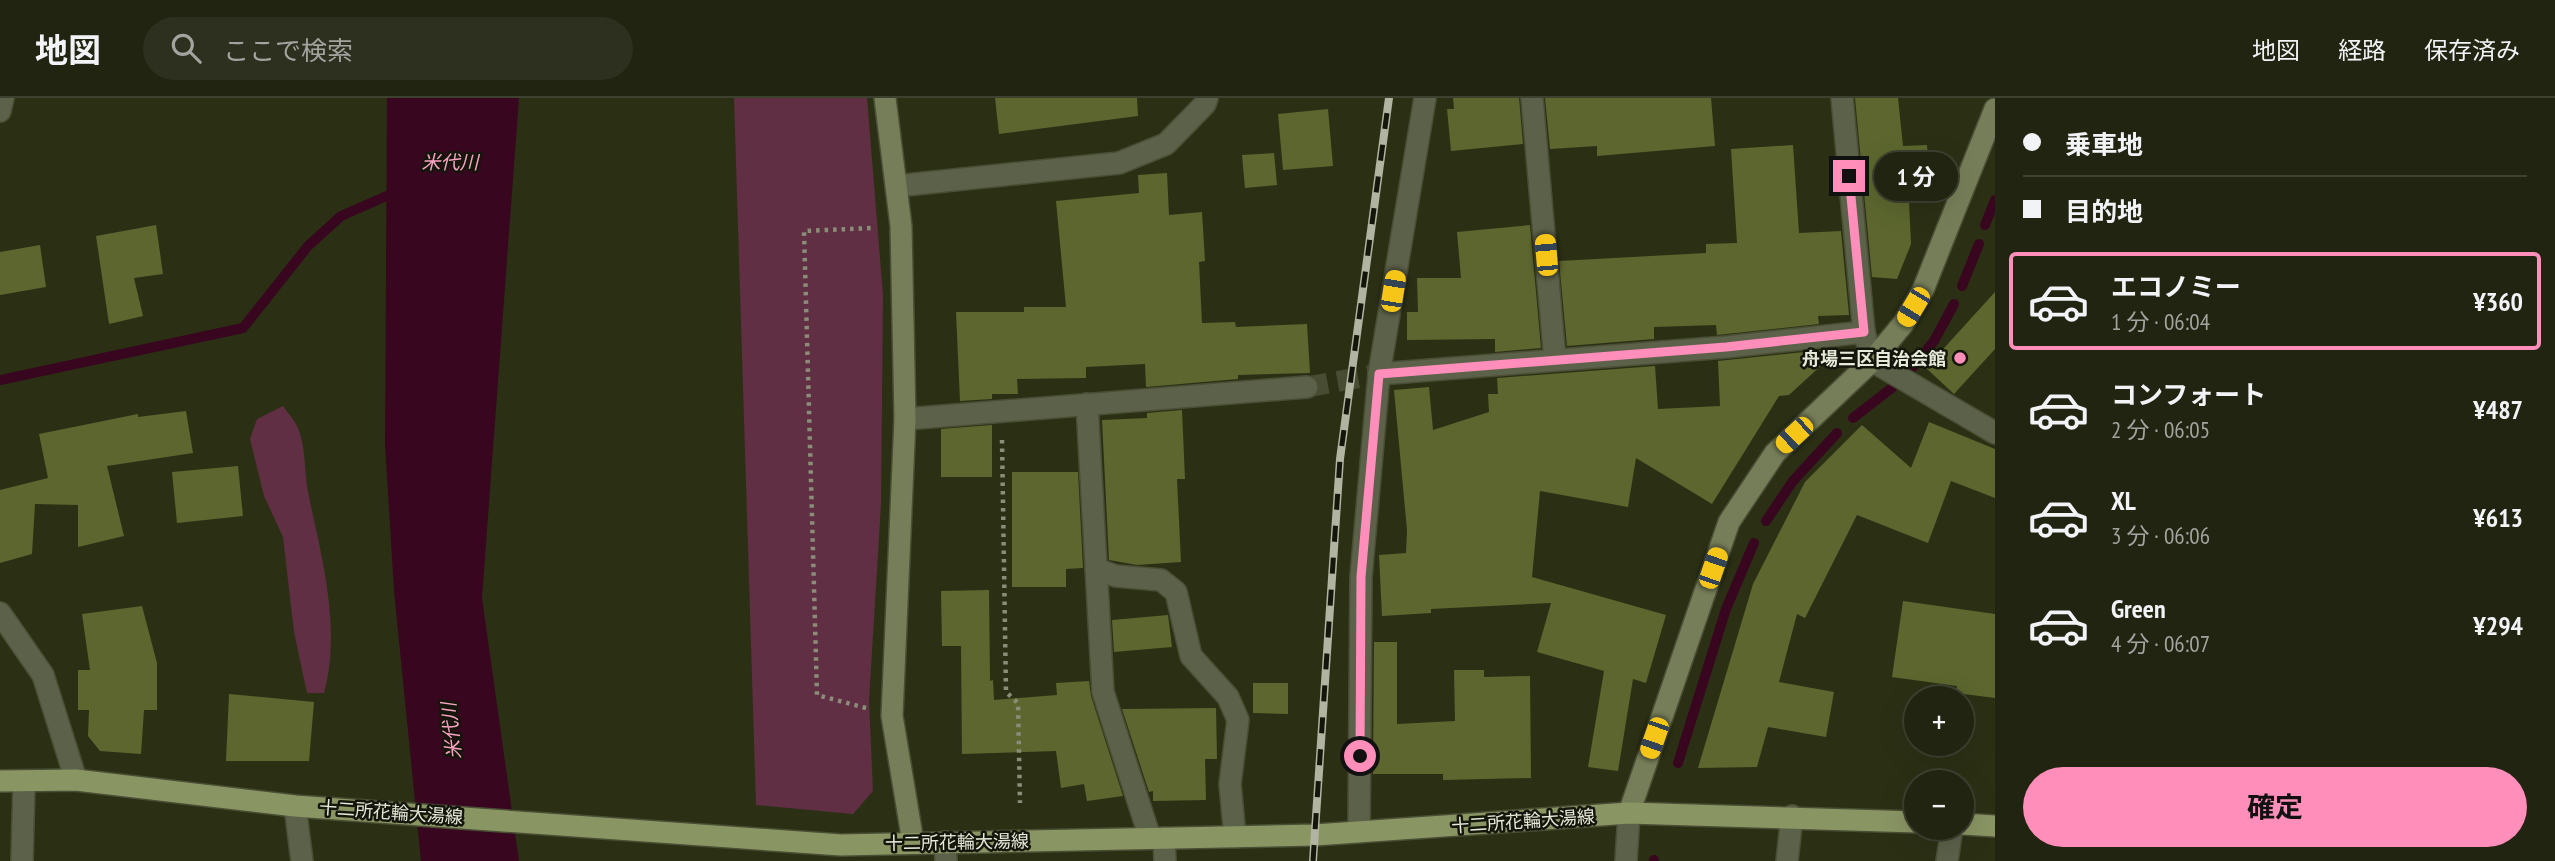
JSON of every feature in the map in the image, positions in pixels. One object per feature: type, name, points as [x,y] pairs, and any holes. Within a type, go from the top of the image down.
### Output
[{"type":"main road","name":"十二所花輪大湯線","points":[[0,781],[24,783],[76,780],[295,807],[402,812],[841,845],[913,842],[946,851],[1157,838],[1360,832],[1629,813],[1904,821]]},
{"type":"main road","points":[[1974,824],[1995,825]]},
{"type":"street","points":[[0,111],[3,98]]},
{"type":"street","points":[[884,98],[901,226],[905,419],[892,716],[913,842]]},
{"type":"street","points":[[896,186],[1119,163],[1166,144],[1205,104],[1207,98]]},
{"type":"street","points":[[1360,832],[1361,577],[1379,374],[1425,98]]},
{"type":"street","points":[[1532,98],[1555,360]]},
{"type":"street","points":[[1842,98],[1864,332],[1872,361],[1995,433]]},
{"type":"street","points":[[1626,861],[1629,813],[1729,522],[1775,453],[1872,361],[1903,324],[1923,290],[1995,108]]},
{"type":"street","points":[[1379,374],[1726,347],[1864,332]]},
{"type":"street","points":[[905,419],[1307,387]]},
{"type":"street","points":[[1087,404],[1103,692],[1165,861]]},
{"type":"street","points":[[1096,569],[1116,576],[1161,580],[1176,592],[1191,656],[1228,697],[1238,720],[1230,784],[1235,837]]},
{"type":"street","points":[[0,614],[43,675],[76,780]]},
{"type":"street","points":[[22,861],[24,783]]},
{"type":"street","points":[[295,807],[302,861]]},
{"type":"street","points":[[1787,861],[1792,816]]},
{"type":"street","points":[[1947,861],[1950,840]]},
{"type":"path","points":[[892,716],[817,695],[804,231],[901,226]]},
{"type":"path","points":[[1002,411],[1006,692],[1018,703],[1020,803]]},
{"type":"shaded area","points":[[734,98],[867,98],[883,295],[881,504],[869,701],[873,791],[853,814],[756,805]]},
{"type":"shaded area","points":[[283,406],[301,435],[308,492],[328,592],[331,643],[324,693],[307,693],[294,632],[283,537],[264,496],[250,439],[257,419]]},
{"type":"water","name":"米代川","points":[[387,98],[519,98],[482,598],[519,861],[421,861],[394,591],[385,445]]},
{"type":"building","points":[[995,98],[1137,98],[1138,116],[999,134]]},
{"type":"building","points":[[1453,98],[1519,98],[1523,144],[1451,151],[1447,109],[1454,109]]},
{"type":"building","points":[[1545,98],[1711,98],[1715,146],[1597,156],[1597,146],[1550,149]]},
{"type":"building","points":[[1855,98],[1898,98],[1903,146],[1927,145],[1931,200],[1909,201],[1911,244],[1897,279],[1872,277]]},
{"type":"building","points":[[1328,109],[1333,166],[1283,170],[1278,114]]},
{"type":"building","points":[[1793,145],[1799,233],[1841,231],[1849,315],[1818,316],[1819,324],[1717,335],[1716,325],[1654,327],[1654,339],[1567,346],[1559,261],[1706,253],[1706,244],[1737,243],[1731,149]]},
{"type":"building","points":[[1274,153],[1277,185],[1245,188],[1242,155]]},
{"type":"building","points":[[1167,173],[1169,215],[1202,212],[1205,261],[1199,262],[1202,323],[1235,322],[1236,327],[1307,324],[1310,373],[1238,375],[1238,379],[1146,387],[1145,364],[1086,367],[1086,378],[1017,379],[1018,394],[992,394],[992,399],[960,401],[956,312],[1024,312],[1024,307],[1066,307],[1056,201],[1139,193],[1138,175]]},
{"type":"building","points":[[156,225],[163,274],[134,278],[143,316],[109,324],[96,236]]},
{"type":"building","points":[[1530,225],[1541,348],[1495,352],[1495,339],[1407,340],[1407,312],[1418,312],[1417,278],[1461,278],[1457,232]]},
{"type":"building","points":[[40,245],[46,287],[0,295],[0,252]]},
{"type":"building","name":"舟場三区自治会館","points":[[1995,292],[1995,349],[1954,394],[1926,368]]},
{"type":"building","points":[[1823,350],[1825,362],[1789,395],[1779,396],[1712,504],[1636,458],[1628,507],[1540,491],[1532,577],[1666,615],[1646,683],[1633,679],[1618,771],[1588,767],[1604,671],[1537,652],[1551,603],[1431,609],[1431,613],[1382,616],[1379,555],[1406,553],[1407,530],[1394,390],[1429,387],[1433,430],[1489,412],[1488,394],[1498,394],[1497,378],[1655,366],[1658,409],[1720,406],[1718,361]]},
{"type":"building","points":[[1182,410],[1185,479],[1177,479],[1181,562],[1137,565],[1109,560],[1102,420],[1147,418],[1147,413]]},
{"type":"building","points":[[186,411],[193,453],[107,466],[124,536],[78,547],[78,505],[35,504],[32,554],[0,563],[0,490],[48,478],[39,434],[138,414],[138,417]]},
{"type":"building","points":[[1929,422],[1995,449],[1995,498],[1951,481],[1928,543],[1857,515],[1805,618],[1797,614],[1779,682],[1834,692],[1826,737],[1768,727],[1757,767],[1698,768],[1753,584],[1805,482],[1862,425],[1911,468]]},
{"type":"building","points":[[992,425],[992,477],[941,477],[941,429]]},
{"type":"building","points":[[238,466],[243,516],[177,523],[172,472]]},
{"type":"building","points":[[1012,472],[1078,472],[1083,568],[1066,569],[1066,587],[1012,587]]},
{"type":"building","points":[[989,590],[990,681],[993,680],[994,700],[1057,695],[1056,683],[1089,681],[1091,696],[1123,796],[1087,801],[1084,784],[1061,788],[1056,751],[962,754],[961,646],[942,646],[941,591]]},
{"type":"building","points":[[1903,601],[1995,614],[1995,698],[1974,695],[1974,686],[1892,677]]},
{"type":"building","points":[[142,606],[157,663],[157,710],[144,710],[141,754],[100,751],[88,736],[89,710],[78,710],[78,670],[90,670],[82,614]]},
{"type":"building","points":[[1168,615],[1172,647],[1114,652],[1112,620]]},
{"type":"building","points":[[1374,642],[1397,642],[1397,724],[1455,721],[1454,670],[1484,670],[1484,677],[1530,676],[1531,778],[1443,780],[1443,774],[1373,774]]},
{"type":"building","points":[[1253,683],[1288,683],[1288,714],[1253,713]]},
{"type":"building","points":[[229,694],[314,702],[309,761],[226,761]]},
{"type":"building","points":[[1216,708],[1217,759],[1205,759],[1206,800],[1153,801],[1153,791],[1149,792],[1122,709]]},
{"type":"waterway","points":[[0,380],[243,328],[308,246],[341,216],[398,191]]},
{"type":"waterway","points":[[1985,225],[1995,200]]},
{"type":"waterway","points":[[1962,286],[1979,244]]},
{"type":"waterway","points":[[1913,367],[1934,341],[1954,304]]},
{"type":"waterway","points":[[1853,418],[1893,387]]},
{"type":"waterway","points":[[1766,521],[1793,481],[1837,433]]},
{"type":"waterway","points":[[1678,763],[1726,609],[1754,543]]},
{"type":"tunnel","points":[[1307,387],[1379,374]]},
{"type":"railway","points":[[1313,861],[1340,459],[1389,98]]},
{"type":"place","name":"舟場三区自治会館","points":[[1960,358]]},
{"type":"route","points":[[1360,756],[1361,577],[1379,374],[1726,347],[1864,332],[1849,176]]}]
